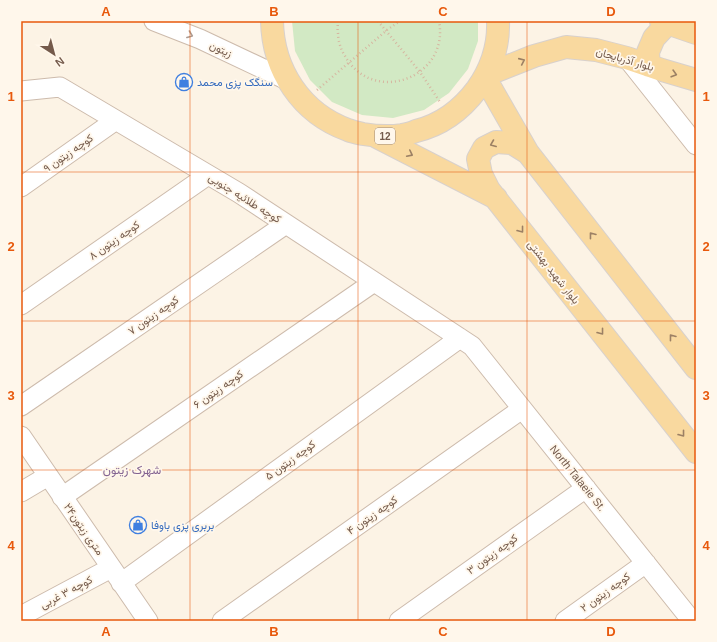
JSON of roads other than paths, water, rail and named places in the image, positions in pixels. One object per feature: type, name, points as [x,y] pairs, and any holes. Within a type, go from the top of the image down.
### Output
[{"type":"main road","name":"12","points":[[272,21],[275,48],[279,62],[287,80],[303,102],[324,119],[348,131],[375,136],[401,136],[427,129],[450,116],[470,99],[485,77],[495,53],[499,30],[498,21]]},
{"type":"main road","points":[[649,66],[648,52],[654,38],[665,22],[696,33]]},
{"type":"main road","name":"بلوار آذربایجان","points":[[485,77],[534,56],[566,47],[596,50],[627,58],[696,80]]},
{"type":"main road","points":[[485,77],[528,153],[696,368]]},
{"type":"main road","name":"بلوار شهید بهشتی","points":[[375,136],[497,199],[696,452]]},
{"type":"main road","points":[[497,199],[489,190],[481,174],[478,159],[484,148],[496,142],[512,143],[528,153]]},
{"type":"street","name":"زيتون","points":[[154,21],[200,39],[287,80]]},
{"type":"street","points":[[627,58],[696,145]]},
{"type":"street","name":"کوچه طلائیه جنوبی","points":[[21,91],[60,87],[239,193],[460,338]]},
{"type":"street","name":"کوچه زیتون ۹","points":[[21,187],[116,120]]},
{"type":"street","name":"کوچه زیتون ۸","points":[[21,305],[208,174]]},
{"type":"street","name":"کوچه زیتون ۷","points":[[21,406],[286,224]]},
{"type":"street","name":"کوچه زیتون ۶","points":[[62,497],[374,282]]},
{"type":"street","name":"North Talaeie St.","points":[[460,338],[472,346],[692,621]]},
{"type":"street","name":"کوچه زیتون ۵","points":[[116,575],[460,338]]},
{"type":"street","name":"کوچه زیتون ۴","points":[[222,621],[522,408]]},
{"type":"street","name":"۲۴متری زیتون","points":[[21,436],[148,621]]},
{"type":"street","points":[[21,492],[48,476]]},
{"type":"street","name":"کوچه زیتون ۳","points":[[399,621],[586,488]]},
{"type":"street","name":"کوچه زیتون ۲","points":[[565,621],[646,563]]},
{"type":"street","name":"کوچه ۳ غربی","points":[[21,616],[116,575]]},
{"type":"place","name":"سنگک پزی محمد","points":[[184,82]]},
{"type":"place","name":"بربری پزی باوفا","points":[[138,525]]},
{"type":"district","name":"شهرک زیتون","points":[[132,470]]}]
